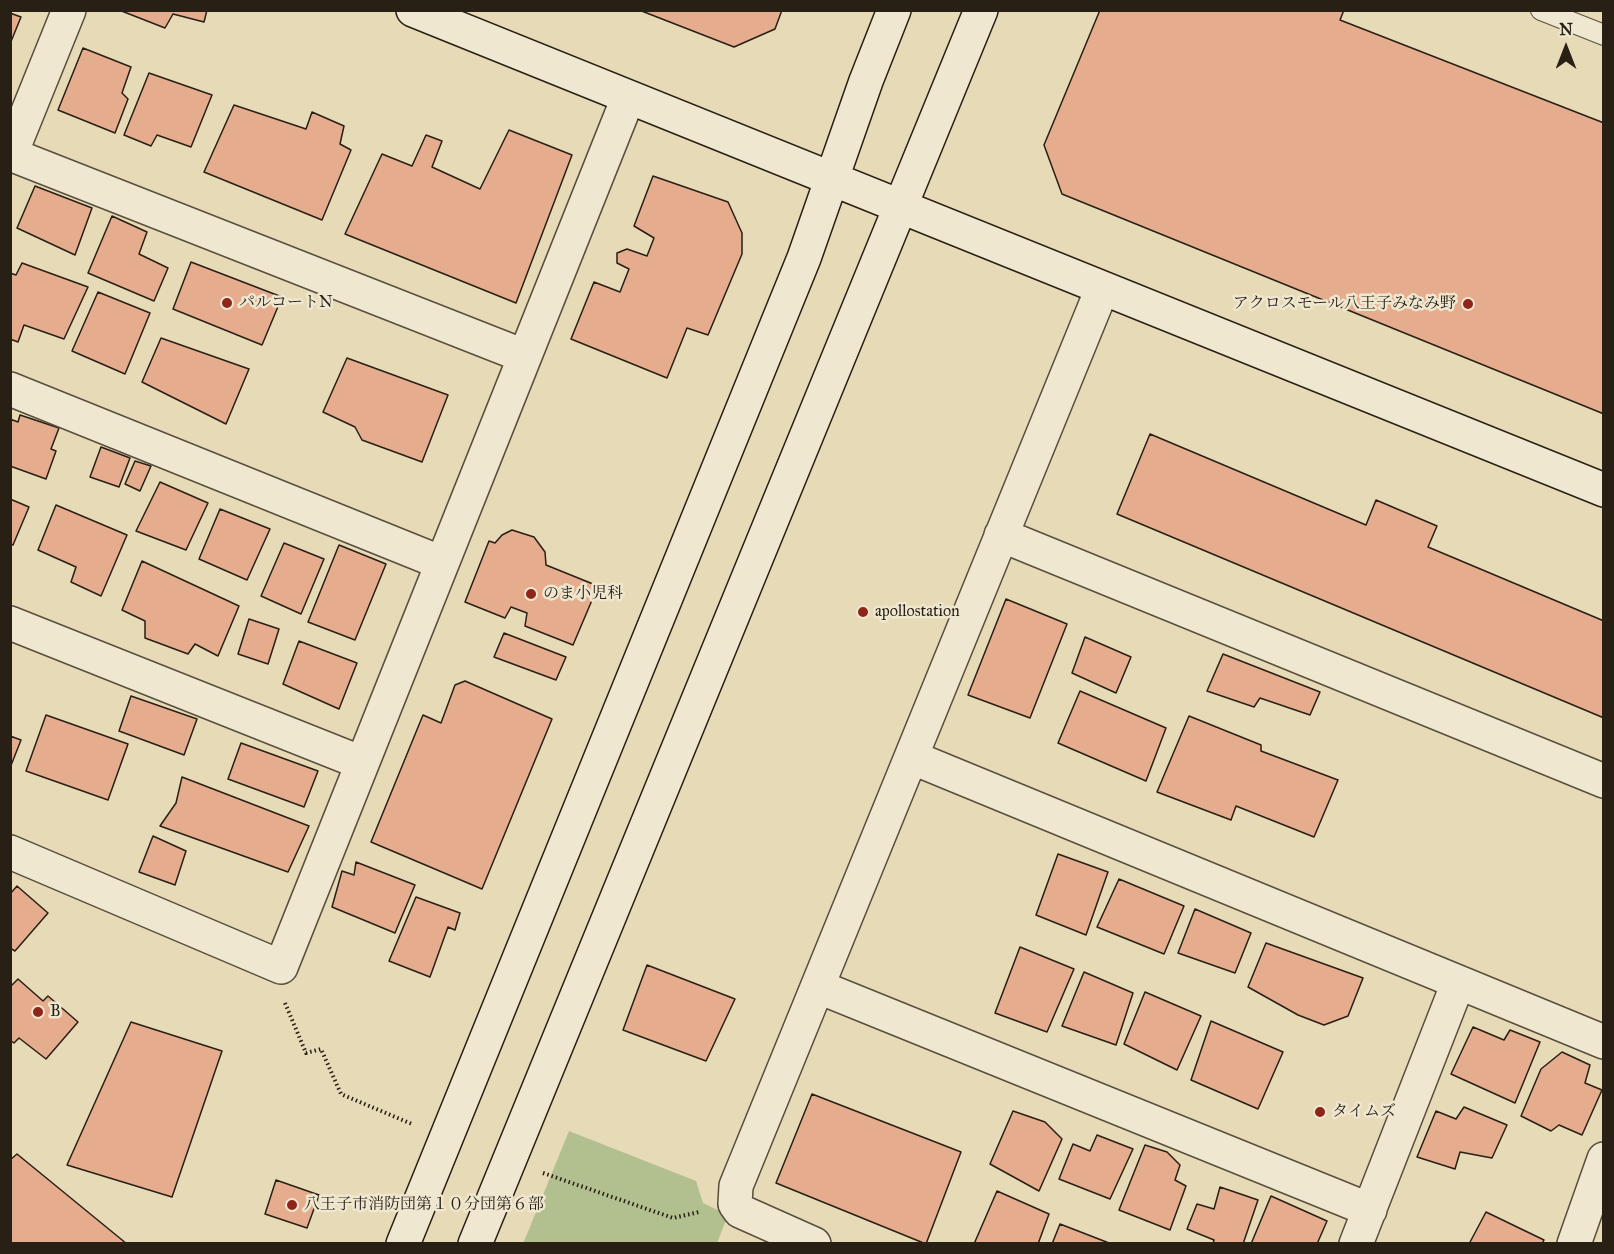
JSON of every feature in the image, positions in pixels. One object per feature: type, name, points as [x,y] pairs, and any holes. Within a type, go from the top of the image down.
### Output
[{"type":"street","points":[[69,10],[11,155],[524,356]]},
{"type":"street","points":[[413,10],[899,208],[1604,490]]},
{"type":"street","points":[[403,1244],[804,258],[894,10]]},
{"type":"street","points":[[475,1244],[981,10]]},
{"type":"street","points":[[10,852],[281,967],[628,98]]},
{"type":"street","points":[[814,1244],[748,1217],[735,1204],[734,1196],[1102,289]]},
{"type":"street","points":[[10,389],[442,563]]},
{"type":"street","points":[[1001,535],[1604,781]]},
{"type":"street","points":[[10,623],[362,763]]},
{"type":"street","points":[[911,757],[1604,1042]]},
{"type":"street","points":[[1356,1244],[1458,983]]},
{"type":"street","points":[[819,987],[1370,1209]]},
{"type":"street","points":[[1574,1244],[1604,1159]]},
{"type":"lane","points":[[1541,10],[1604,35]]},
{"type":"path","points":[[285,1001],[306,1053],[321,1049],[341,1095],[418,1127]]},
{"type":"path","points":[[540,1172],[673,1218]]},
{"type":"green space","points":[[569,1131],[696,1181],[703,1203],[728,1215],[717,1243],[523,1244]]},
{"type":"building","points":[[119,10],[207,10],[204,22],[173,14],[165,28]]},
{"type":"building","points":[[639,10],[782,10],[775,29],[734,47]]},
{"type":"building","name":"アクロスモール八王子みなみ野","points":[[1100,10],[1344,10],[1340,20],[1604,123],[1604,414],[1062,194],[1044,145]]},
{"type":"building","points":[[10,13],[21,17],[10,44]]},
{"type":"building","points":[[83,48],[131,67],[122,93],[128,99],[115,133],[58,110]]},
{"type":"building","points":[[149,73],[212,95],[191,147],[157,135],[151,146],[124,135]]},
{"type":"building","points":[[234,105],[306,129],[312,112],[344,126],[340,144],[351,150],[322,220],[204,172]]},
{"type":"building","points":[[509,130],[572,155],[516,303],[345,234],[382,154],[412,166],[426,135],[442,141],[432,167],[480,189]]},
{"type":"building","points":[[653,176],[728,202],[742,233],[742,254],[708,335],[687,328],[667,378],[571,339],[594,282],[620,292],[629,269],[617,263],[617,253],[627,249],[647,256],[654,238],[634,226]]},
{"type":"building","points":[[35,186],[92,208],[75,255],[17,228]]},
{"type":"building","points":[[112,216],[147,232],[139,254],[168,268],[154,301],[88,273]]},
{"type":"building","name":"パルコートN","points":[[191,262],[282,297],[262,345],[173,309]]},
{"type":"building","points":[[22,263],[88,287],[64,339],[24,325],[18,342],[10,339],[10,273],[16,275]]},
{"type":"building","points":[[98,292],[150,313],[125,374],[72,351]]},
{"type":"building","points":[[161,338],[249,369],[226,424],[142,382]]},
{"type":"building","points":[[347,358],[448,395],[422,462],[362,440],[355,427],[323,412]]},
{"type":"building","points":[[20,415],[59,428],[51,449],[56,451],[46,479],[10,466],[10,419],[18,422]]},
{"type":"building","points":[[1150,434],[1366,525],[1376,500],[1437,526],[1428,547],[1604,621],[1604,718],[1117,514]]},
{"type":"building","points":[[101,447],[130,458],[119,487],[90,477]]},
{"type":"building","points":[[135,461],[151,466],[140,491],[125,484]]},
{"type":"building","points":[[160,482],[208,503],[186,550],[136,531]]},
{"type":"building","points":[[10,499],[29,507],[13,545],[10,544]]},
{"type":"building","points":[[56,505],[127,535],[101,596],[71,582],[76,567],[38,550]]},
{"type":"building","points":[[220,509],[270,529],[247,580],[199,559]]},
{"type":"building","name":"のま小児科","points":[[512,530],[534,537],[545,552],[546,565],[598,586],[573,645],[525,626],[527,613],[511,607],[505,618],[465,602],[489,541],[495,543],[502,535]]},
{"type":"building","points":[[284,543],[324,559],[301,614],[261,596]]},
{"type":"building","points":[[339,545],[386,564],[355,640],[308,622]]},
{"type":"building","points":[[142,561],[239,606],[218,656],[195,644],[188,654],[145,638],[145,621],[122,610]]},
{"type":"building","points":[[1006,599],[1067,624],[1030,718],[968,695]]},
{"type":"building","points":[[249,619],[279,629],[268,664],[238,654]]},
{"type":"building","points":[[504,633],[566,657],[556,680],[494,657]]},
{"type":"building","points":[[1085,637],[1131,657],[1116,693],[1072,673]]},
{"type":"building","points":[[299,641],[357,663],[339,709],[283,684]]},
{"type":"building","points":[[1223,654],[1320,692],[1310,715],[1260,698],[1254,707],[1207,691]]},
{"type":"building","points":[[465,681],[552,719],[482,889],[371,842],[423,715],[441,723],[455,685]]},
{"type":"building","points":[[1080,691],[1166,728],[1146,781],[1058,743]]},
{"type":"building","points":[[131,696],[197,719],[184,755],[119,731]]},
{"type":"building","points":[[46,715],[128,744],[108,800],[26,771]]},
{"type":"building","points":[[1189,716],[1261,745],[1261,751],[1338,780],[1314,837],[1236,806],[1231,820],[1157,792]]},
{"type":"building","points":[[10,736],[21,740],[10,768]]},
{"type":"building","points":[[241,743],[318,771],[304,807],[228,779]]},
{"type":"building","points":[[182,777],[309,826],[288,872],[160,826],[176,803]]},
{"type":"building","points":[[153,836],[186,851],[175,885],[139,872]]},
{"type":"building","points":[[1058,854],[1108,872],[1086,935],[1036,915]]},
{"type":"building","points":[[356,862],[415,885],[395,933],[332,907],[342,871],[354,875]]},
{"type":"building","points":[[1119,879],[1184,906],[1164,954],[1097,927]]},
{"type":"building","points":[[17,886],[48,913],[15,951],[10,948],[10,894]]},
{"type":"building","points":[[416,897],[460,913],[455,930],[448,927],[430,977],[389,961]]},
{"type":"building","points":[[1195,909],[1251,933],[1235,973],[1178,953]]},
{"type":"building","points":[[1266,943],[1363,978],[1348,1016],[1324,1025],[1298,1015],[1248,987]]},
{"type":"building","points":[[1020,947],[1074,969],[1047,1032],[995,1013]]},
{"type":"building","points":[[647,965],[735,999],[706,1061],[623,1030]]},
{"type":"building","points":[[1084,972],[1133,993],[1116,1045],[1062,1026]]},
{"type":"building","name":"B","points":[[18,979],[43,1001],[48,996],[78,1022],[46,1059],[19,1038],[14,1043],[10,1040],[10,983],[12,985]]},
{"type":"building","points":[[1145,992],[1201,1016],[1177,1070],[1124,1044]]},
{"type":"building","points":[[1211,1021],[1283,1052],[1258,1109],[1191,1080]]},
{"type":"building","points":[[131,1022],[222,1051],[172,1197],[67,1165]]},
{"type":"building","points":[[1473,1027],[1504,1040],[1510,1030],[1540,1042],[1515,1103],[1451,1074]]},
{"type":"building","points":[[1562,1052],[1590,1065],[1585,1083],[1602,1090],[1582,1135],[1559,1125],[1551,1131],[1521,1116],[1541,1069]]},
{"type":"building","points":[[812,1094],[961,1152],[926,1244],[776,1183]]},
{"type":"building","points":[[1464,1107],[1507,1125],[1492,1158],[1460,1152],[1455,1169],[1417,1157],[1436,1111],[1456,1119]]},
{"type":"building","points":[[1013,1111],[1045,1122],[1062,1139],[1039,1191],[990,1164]]},
{"type":"building","points":[[1097,1135],[1133,1149],[1110,1199],[1059,1179],[1073,1144],[1090,1151]]},
{"type":"building","points":[[1145,1145],[1167,1152],[1180,1165],[1175,1180],[1186,1186],[1170,1230],[1119,1210]]},
{"type":"building","points":[[17,1154],[127,1244],[10,1244],[10,1160]]},
{"type":"building","name":"八王子市消防団第１０分団第６部","points":[[276,1180],[319,1195],[307,1228],[265,1214]]},
{"type":"building","points":[[1220,1187],[1258,1200],[1243,1244],[1213,1244],[1214,1240],[1187,1229],[1197,1204],[1214,1209]]},
{"type":"building","points":[[997,1191],[1049,1214],[1038,1244],[974,1244]]},
{"type":"building","points":[[1271,1196],[1327,1221],[1317,1244],[1251,1244]]},
{"type":"building","points":[[1486,1212],[1544,1240],[1542,1244],[1469,1244]]},
{"type":"building","points":[[1060,1224],[1109,1243],[1109,1244],[1052,1244]]},
{"type":"place","name":"パルコートN","points":[[227,303]]},
{"type":"place","name":"アクロスモール八王子みなみ野","points":[[1468,304]]},
{"type":"place","name":"のま小児科","points":[[531,594]]},
{"type":"place","name":"apollostation","points":[[863,612]]},
{"type":"place","name":"B","points":[[38,1012]]},
{"type":"place","name":"タイムズ","points":[[1320,1112]]},
{"type":"place","name":"八王子市消防団第１０分団第６部","points":[[292,1205]]}]
